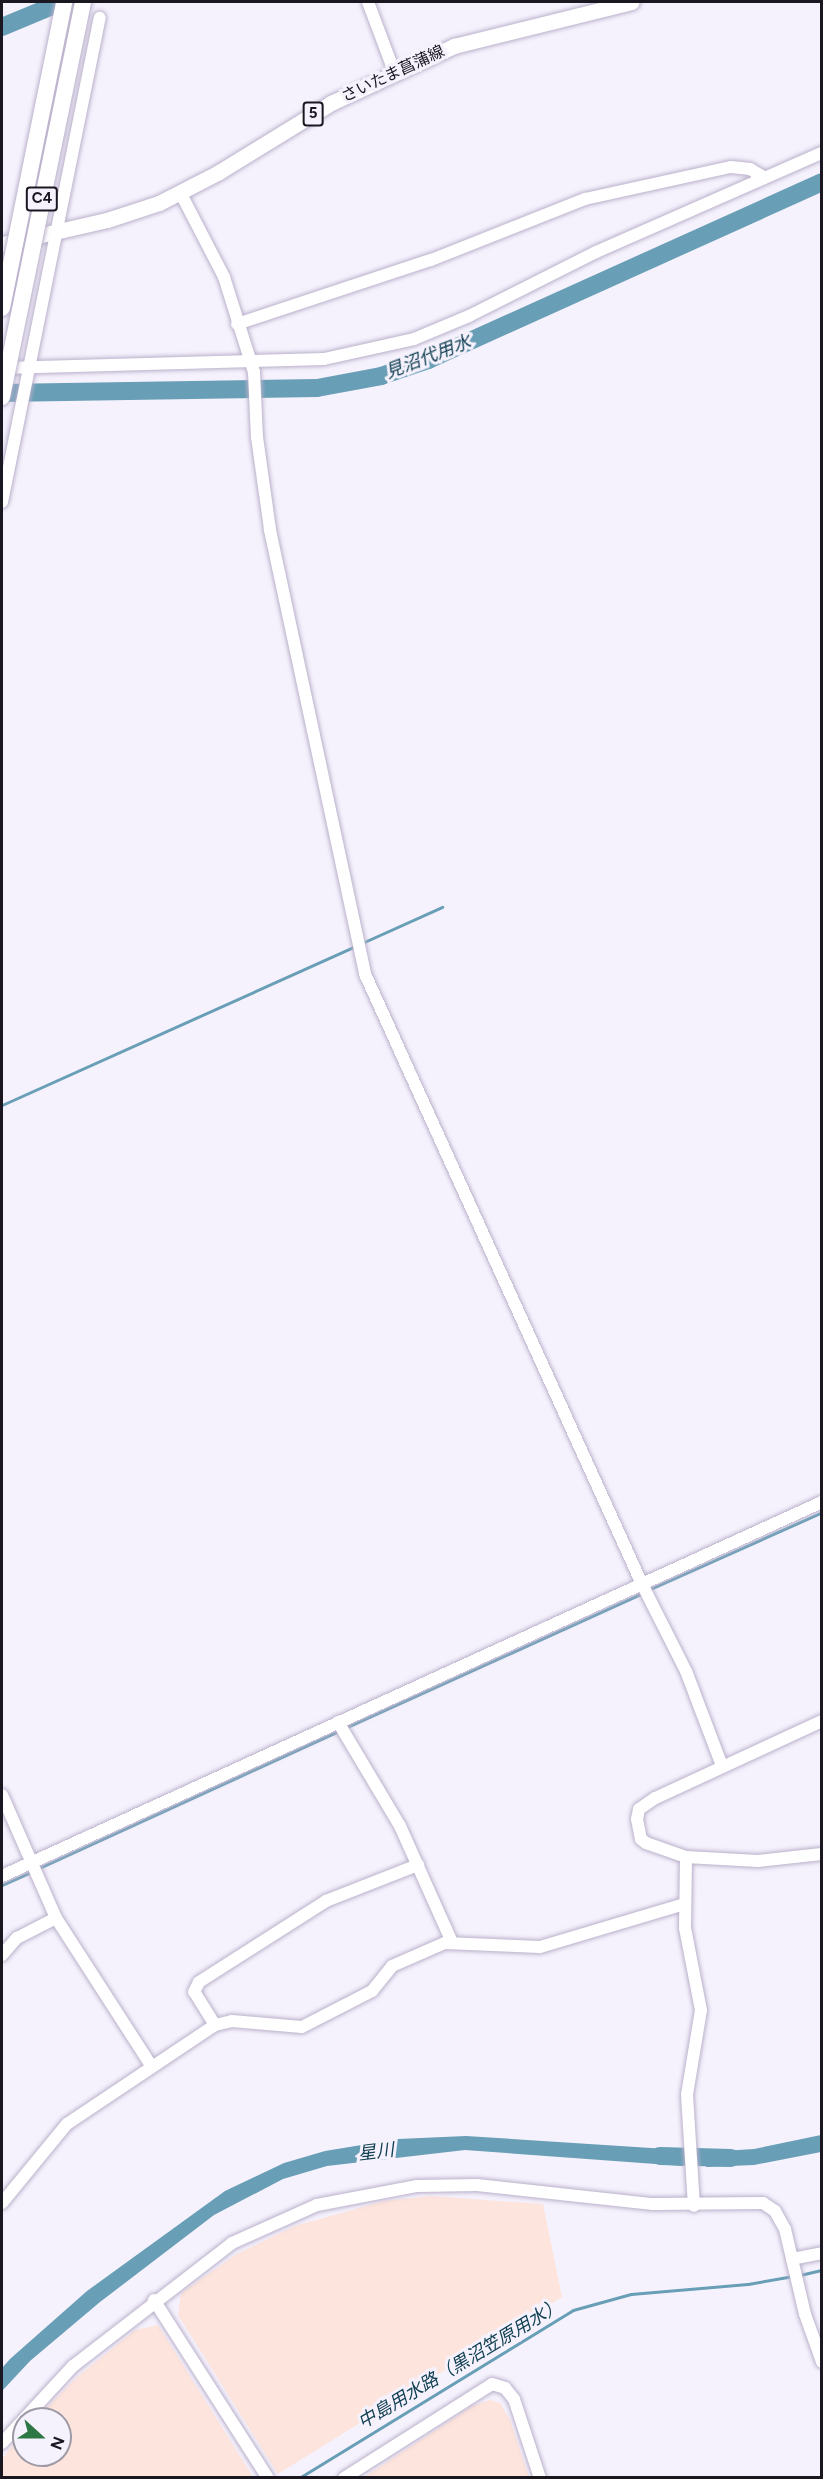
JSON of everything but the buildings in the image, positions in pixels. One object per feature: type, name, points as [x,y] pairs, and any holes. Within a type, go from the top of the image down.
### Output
[{"type":"highway","name":"C4","points":[[2,308],[64,2]]},
{"type":"highway","name":"C4","points":[[2,397],[83,2]]},
{"type":"main road","name":"さいたま菖蒲線","points":[[2,243],[57,232],[134,212],[180,192],[331,102],[394,71],[484,37],[632,2]]},
{"type":"street","points":[[368,2],[394,71]]},
{"type":"street","points":[[2,502],[99,18]]},
{"type":"street","points":[[2,368],[253,366],[339,357],[414,339],[822,153]]},
{"type":"street","points":[[237,324],[431,260],[585,199],[731,167],[750,169],[765,178]]},
{"type":"street","points":[[180,192],[224,277],[237,324],[253,366],[270,530],[365,974],[642,1584],[686,1671],[722,1766]]},
{"type":"street","points":[[2,1876],[822,1502]]},
{"type":"street","points":[[822,1721],[655,1798],[637,1812],[641,1839],[686,1857],[758,1861],[822,1854]]},
{"type":"street","points":[[338,1722],[400,1826],[452,1942]]},
{"type":"street","points":[[2,1796],[56,1918],[152,2067]]},
{"type":"street","points":[[686,1857],[684,1904],[700,2010],[687,2095],[694,2206]]},
{"type":"street","points":[[215,2025],[194,1992],[200,1982],[326,1901],[418,1865]]},
{"type":"street","points":[[2,2203],[67,2124],[215,2025],[232,2020],[289,2028],[308,2025],[372,1991],[392,1966],[452,1942],[540,1947],[684,1904]]},
{"type":"street","points":[[2,1955],[17,1938],[56,1918]]},
{"type":"street","points":[[2,2443],[73,2366],[154,2300],[218,2253],[266,2226],[318,2205],[384,2190],[477,2185],[694,2206],[763,2203],[770,2207],[785,2229],[797,2282],[822,2362]]},
{"type":"street","points":[[793,2264],[822,2253]]},
{"type":"street","points":[[154,2300],[268,2478]]},
{"type":"street","points":[[344,2478],[492,2384],[505,2388],[514,2399],[540,2478]]},
{"type":"shaded area","points":[[431,2196],[543,2204],[562,2297],[278,2474],[178,2315],[181,2293],[237,2254],[295,2226],[384,2201]]},
{"type":"shaded area","points":[[158,2325],[253,2477],[2,2477],[2,2459],[12,2447],[12,2467],[72,2467],[72,2407],[47,2407],[76,2378],[135,2330]]},
{"type":"shaded area","points":[[490,2400],[500,2403],[510,2420],[529,2477],[364,2477],[472,2406]]},
{"type":"water","points":[[821,2135],[821,2152],[754,2165],[706,2167],[706,2152],[754,2149]]},
{"type":"water","points":[[466,2136],[682,2150],[683,2166],[465,2150],[327,2166],[283,2179],[214,2215],[100,2302],[30,2361],[2,2391],[2,2368],[10,2359],[87,2291],[225,2191],[284,2163],[325,2151],[398,2139]]},
{"type":"waterway","points":[[2,27],[62,2]]},
{"type":"waterway","name":"見沼代用水","points":[[2,393],[317,388],[381,376],[428,360],[822,182]]},
{"type":"waterway","points":[[362,943],[442,907]]},
{"type":"waterway","points":[[2,1105],[356,946]]},
{"type":"waterway","points":[[648,1590],[822,1512]]},
{"type":"waterway","points":[[345,1728],[642,1593]]},
{"type":"waterway","points":[[37,1869],[339,1731]]},
{"type":"waterway","points":[[2,1885],[31,1872]]},
{"type":"waterway","name":"星川","points":[[660,2156],[731,2158]]},
{"type":"waterway","name":"中島用水路（黒沼笠原用水）","points":[[800,2275],[822,2270]]},
{"type":"waterway","name":"中島用水路（黒沼笠原用水）","points":[[299,2478],[573,2310],[631,2294],[748,2284],[793,2276]]}]
